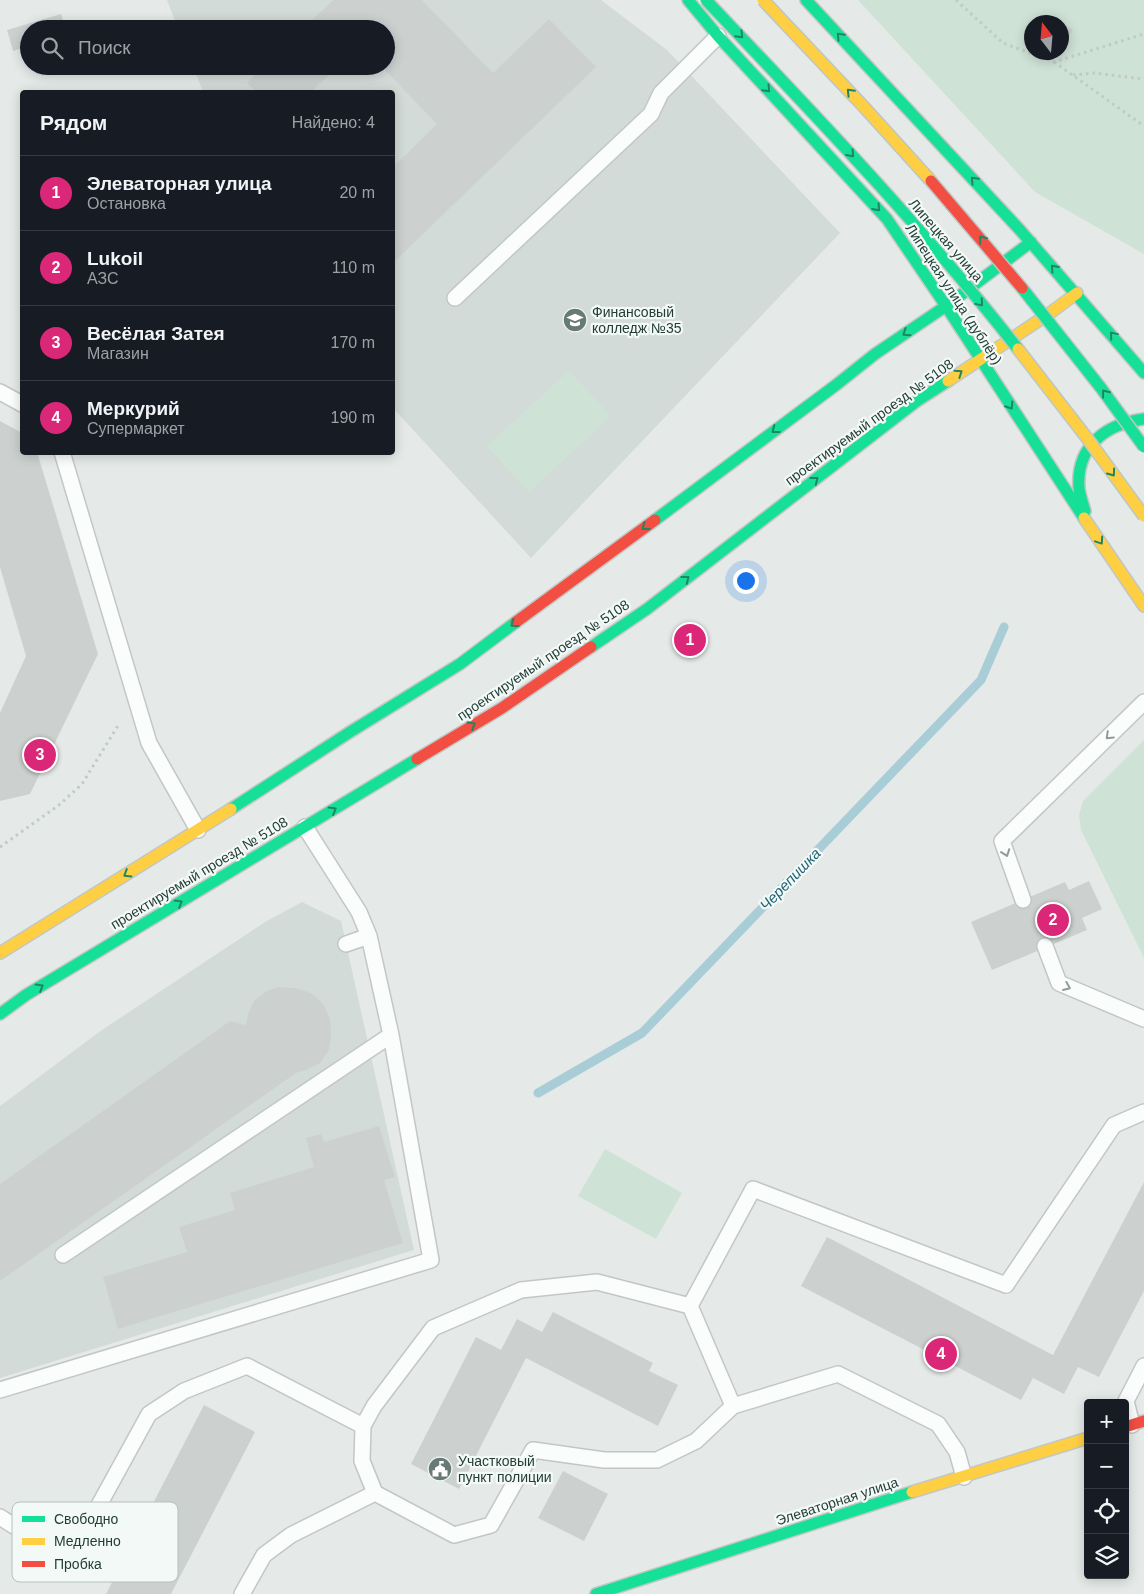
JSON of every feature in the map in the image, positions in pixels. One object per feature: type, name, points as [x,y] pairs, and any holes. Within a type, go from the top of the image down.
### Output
[{"type":"main road","name":"Липецкая улица (дублёр)","points":[[688,0],[718,36],[887,219],[1144,606]]},
{"type":"main road","name":"Липецкая улица","points":[[706,0],[824,124],[935,249],[1010,338],[1144,516]]},
{"type":"main road","name":"Липецкая улица","points":[[763,0],[858,100],[970,225],[1053,327],[1118,410],[1144,447]]},
{"type":"main road","points":[[806,0],[1031,242],[1144,373]]},
{"type":"main road","points":[[0,953],[460,664],[829,391],[875,354],[946,306],[1031,242]]},
{"type":"main road","name":"проектируемый проезд № 5108","points":[[0,1014],[26,996],[502,708],[647,609],[917,401],[1050,313],[1076,293]]},
{"type":"main road","points":[[1089,525],[1079,489],[1079,478],[1080,467],[1089,447],[1103,432],[1112,426],[1122,422],[1144,419]]},
{"type":"main road","name":"Элеваторная улица","points":[[596,1594],[866,1506],[1084,1439]]},
{"type":"lane","points":[[455,298],[651,114],[660,93],[718,36]]},
{"type":"lane","points":[[0,392],[20,403]]},
{"type":"lane","points":[[63,455],[149,743],[198,830]]},
{"type":"lane","points":[[1023,900],[1002,841],[1144,702]]},
{"type":"lane","points":[[0,1390],[431,1260],[391,1035],[369,936],[359,912],[305,827]]},
{"type":"lane","points":[[346,944],[369,936]]},
{"type":"lane","points":[[1045,946],[1059,983],[1144,1019]]},
{"type":"lane","points":[[63,1256],[391,1035]]},
{"type":"lane","points":[[690,1306],[753,1189],[1006,1285],[1114,1124],[1144,1112]]},
{"type":"lane","points":[[690,1306],[598,1282],[522,1290],[434,1328],[374,1406],[363,1426],[362,1461],[375,1493],[454,1535],[491,1525],[533,1450],[604,1460],[657,1460],[696,1441],[733,1406],[838,1374],[938,1424],[957,1452],[964,1477]]},
{"type":"lane","points":[[690,1306],[733,1406]]},
{"type":"lane","points":[[101,1502],[149,1414],[184,1391],[247,1366],[363,1426]]},
{"type":"lane","points":[[1134,1424],[1126,1401],[1144,1366]]},
{"type":"lane","points":[[242,1594],[264,1555],[291,1535],[375,1493]]},
{"type":"lane","points":[[0,1517],[12,1525]]},
{"type":"path","points":[[956,0],[1003,43],[1054,62],[1144,126]]},
{"type":"path","points":[[1054,62],[1144,34]]},
{"type":"path","points":[[1074,76],[1094,72],[1144,79]]},
{"type":"path","points":[[0,847],[59,805],[82,784],[122,718]]},
{"type":"shaded area","name":"Финансовый колледж №35","points":[[167,0],[601,0],[667,50],[840,233],[531,558],[395,410],[395,90],[202,90],[196,75],[395,75],[395,20],[175,20]]},
{"type":"shaded area","points":[[302,902],[341,921],[414,1250],[0,1378],[0,1106],[99,1032],[265,922]]},
{"type":"green space","points":[[858,0],[1144,0],[1144,254],[1035,192]]},
{"type":"green space","points":[[569,371],[611,416],[529,492],[487,446]]},
{"type":"green space","points":[[1144,740],[1144,958],[1081,830],[1079,815],[1083,801]]},
{"type":"green space","points":[[605,1149],[682,1193],[656,1239],[578,1196]]},
{"type":"building","points":[[333,0],[422,0],[493,73],[549,19],[596,67],[395,261],[395,165],[437,124],[390,75],[395,75],[395,20],[312,20]]},
{"type":"building","points":[[61,14],[63,20],[41,20]]},
{"type":"building","points":[[20,26],[20,49],[13,51],[7,30]]},
{"type":"building","points":[[1069,27],[1073,30],[1069,35]]},
{"type":"building","points":[[255,75],[329,75],[313,90],[254,90],[247,83]]},
{"type":"building","points":[[0,421],[20,432],[20,455],[38,455],[98,654],[30,794],[0,801],[0,713],[26,656],[0,567]]},
{"type":"building","points":[[1089,881],[1102,909],[1082,918],[1087,930],[992,970],[971,922],[1065,882],[1069,890]]},
{"type":"building","points":[[278,987],[295,988],[311,993],[323,1004],[330,1019],[331,1034],[329,1050],[320,1063],[296,1073],[0,1281],[0,1184],[230,1021],[246,1025],[248,1014],[254,1001],[265,992]]},
{"type":"building","points":[[379,1126],[395,1177],[384,1180],[403,1243],[118,1329],[103,1277],[187,1252],[179,1227],[235,1210],[230,1193],[314,1167],[306,1138],[321,1134],[324,1142]]},
{"type":"building","points":[[1144,1182],[1144,1291],[1099,1377],[1078,1367],[1064,1394],[1033,1378],[1021,1400],[801,1286],[827,1237],[1053,1355]]},
{"type":"building","points":[[553,1312],[653,1363],[649,1371],[678,1385],[658,1426],[526,1358],[459,1489],[411,1464],[476,1337],[501,1350],[517,1319],[542,1332]]},
{"type":"building","points":[[204,1405],[255,1432],[178,1580],[178,1502],[154,1502]]},
{"type":"building","points":[[563,1471],[608,1494],[584,1541],[538,1518]]},
{"type":"building","points":[[112,1582],[177,1582],[171,1594],[106,1594]]},
{"type":"waterway","name":"Черепишка","points":[[538,1093],[642,1033],[981,680],[1004,627]]},
{"type":"traffic: fast","points":[[688,0],[718,36],[887,219],[1084,518]]},
{"type":"traffic: fast","points":[[706,0],[905,214],[944,258],[1018,349]]},
{"type":"traffic: fast","points":[[806,0],[1020,230],[1144,373]]},
{"type":"traffic: fast","points":[[655,520],[875,354],[946,306],[1031,242]]},
{"type":"traffic: fast","points":[[1022,288],[1101,388],[1144,447]]},
{"type":"traffic: fast","points":[[591,647],[647,609],[917,401],[948,381]]},
{"type":"traffic: fast","points":[[1085,511],[1079,488],[1079,473],[1088,449],[1106,432],[1117,426],[1144,419]]},
{"type":"traffic: fast","points":[[231,809],[460,664],[516,622]]},
{"type":"traffic: fast","points":[[0,1014],[26,995],[417,759]]},
{"type":"traffic: fast","points":[[596,1594],[912,1492]]},
{"type":"traffic: slow","points":[[763,0],[931,181]]},
{"type":"traffic: slow","points":[[948,381],[1077,293]]},
{"type":"traffic: slow","points":[[1018,349],[1144,516]]},
{"type":"traffic: slow","points":[[1084,518],[1144,606]]},
{"type":"traffic: slow","points":[[0,953],[231,809]]},
{"type":"traffic: slow","points":[[912,1492],[1084,1439]]},
{"type":"traffic: jam","points":[[931,181],[1022,288]]},
{"type":"traffic: jam","points":[[516,622],[655,520]]},
{"type":"traffic: jam","points":[[417,759],[502,708],[591,647]]},
{"type":"traffic: jam","points":[[1129,1426],[1144,1421]]},
{"type":"place","name":"Финансовый колледж №35","points":[[575,320]]},
{"type":"place","name":"Элеваторная улица","points":[[690,640]]},
{"type":"place","name":"Весёлая Затея","points":[[40,755]]},
{"type":"place","name":"Lukoil","points":[[1053,920]]},
{"type":"place","name":"Меркурий","points":[[941,1354]]},
{"type":"place","name":"Участковый пункт полиции","points":[[440,1469]]}]
